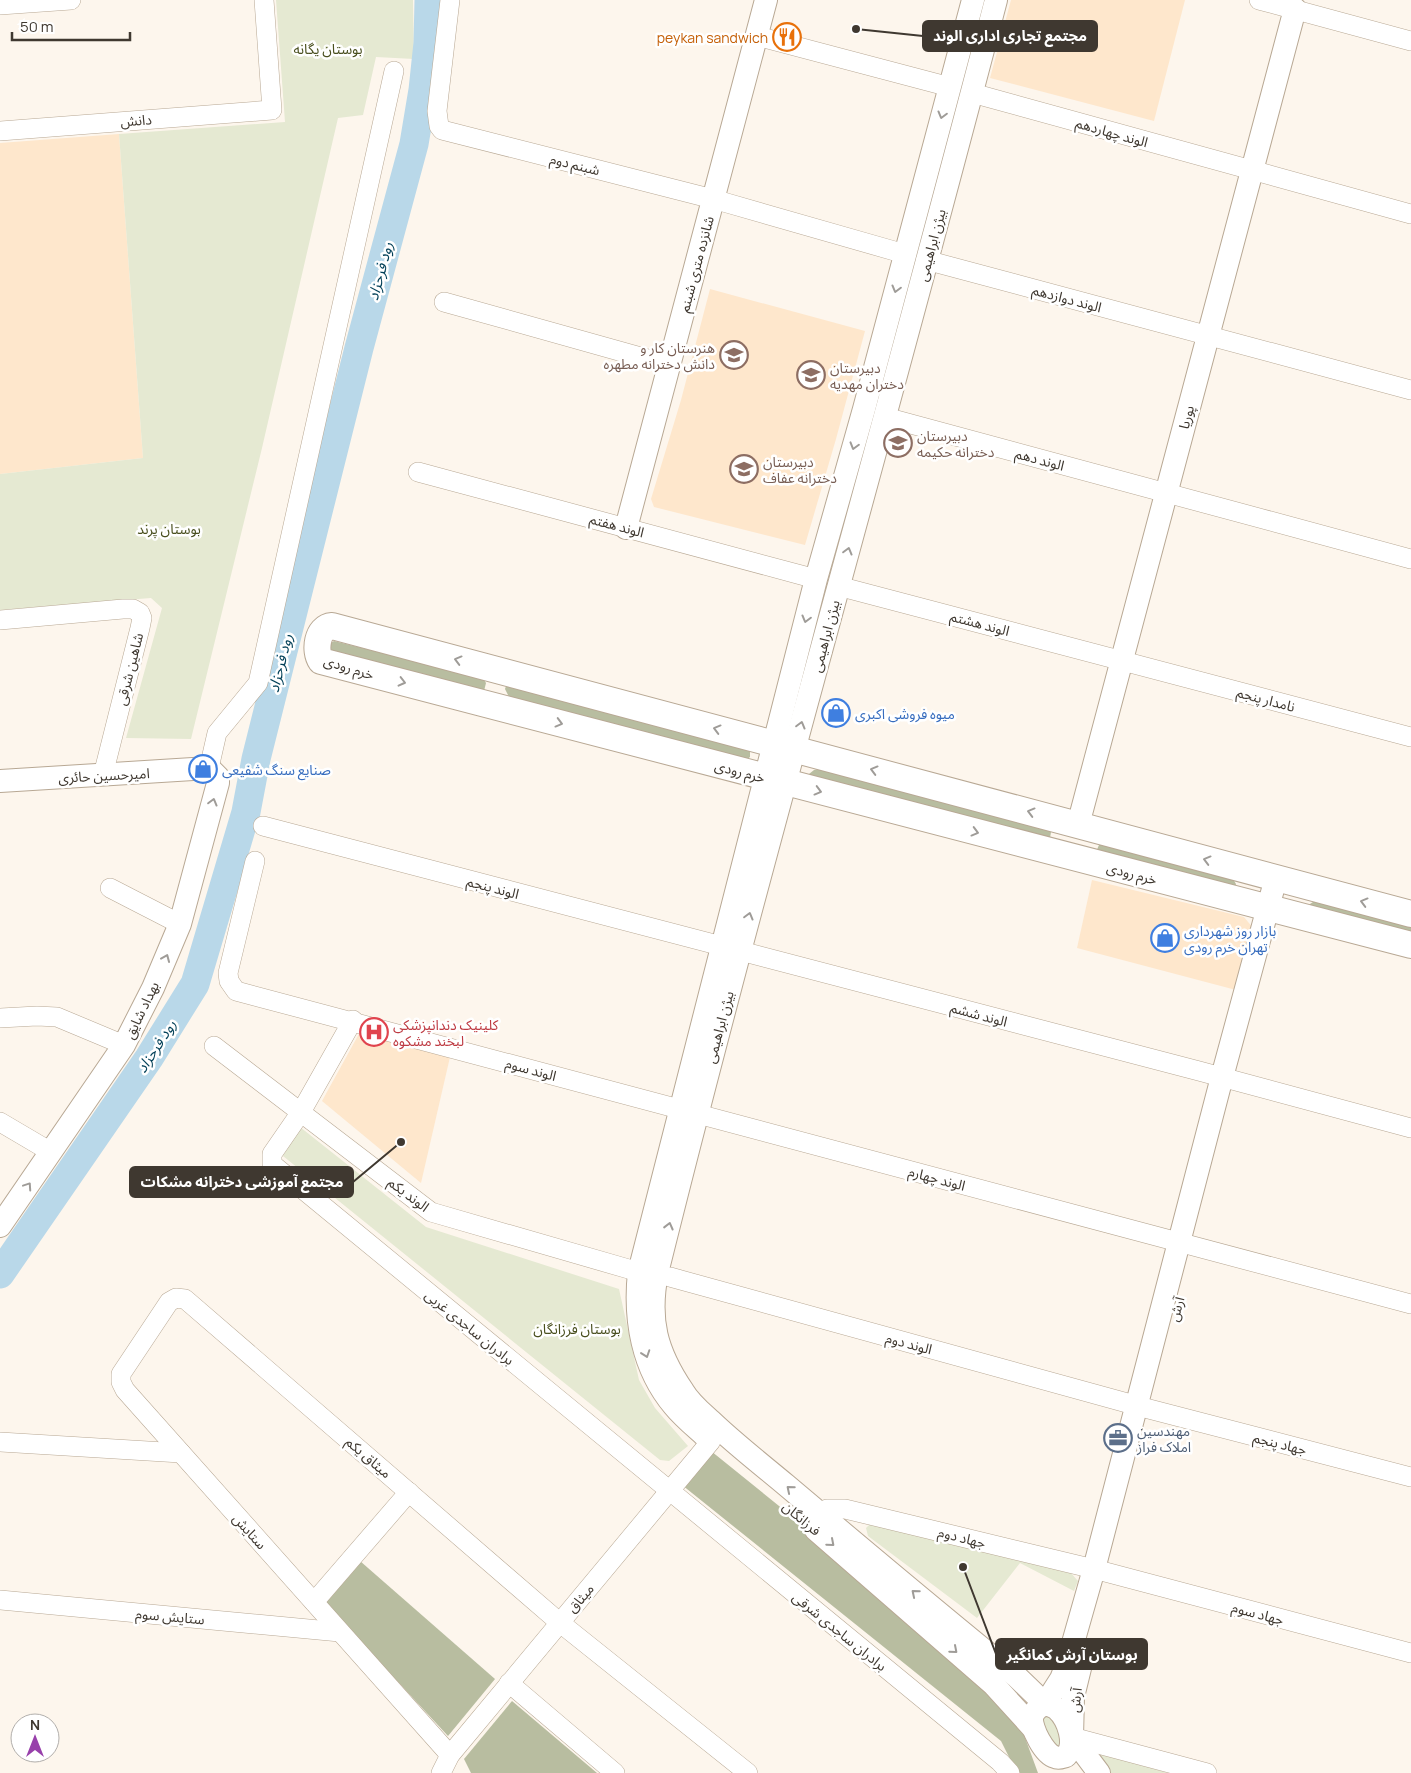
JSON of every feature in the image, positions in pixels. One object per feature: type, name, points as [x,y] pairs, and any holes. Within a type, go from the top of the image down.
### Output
[{"type":"main road","name":"خرم رودی","points":[[1411,914],[332,626],[324,628],[318,642],[318,656],[321,661],[1411,945]]},
{"type":"main road","points":[[490,704],[498,671]]},
{"type":"main road","points":[[1070,856],[1078,825]]},
{"type":"street","points":[[0,5],[71,0]]},
{"type":"street","name":"دانش","points":[[0,131],[272,110],[264,0]]},
{"type":"street","name":"شبنم دوم","points":[[450,0],[436,111],[439,126],[442,130],[713,199],[905,254]]},
{"type":"street","name":"شانزده متری شبنم","points":[[626,528],[766,0]]},
{"type":"street","name":"بیژن ابراهیمی","points":[[784,746],[816,579],[864,409],[973,0]]},
{"type":"street","name":"بیژن ابراهیمی","points":[[656,1275],[689,1112],[784,746],[838,586],[996,0]]},
{"type":"street","points":[[1259,0],[1411,41]]},
{"type":"street","name":"پوریا","points":[[1078,825],[1295,9]]},
{"type":"street","points":[[757,36],[972,93]]},
{"type":"street","points":[[209,768],[217,733],[258,683],[394,72]]},
{"type":"street","name":"الوند چهاردهم","points":[[972,93],[1411,214]]},
{"type":"street","points":[[905,254],[926,260]]},
{"type":"street","name":"الوند دوازدهم","points":[[926,260],[1411,390]]},
{"type":"street","points":[[444,302],[669,365]]},
{"type":"street","points":[[864,409],[885,417]]},
{"type":"street","name":"الوند دهم","points":[[885,417],[1411,559]]},
{"type":"street","name":"الوند هفتم","points":[[418,472],[816,579]]},
{"type":"street","points":[[816,579],[838,586]]},
{"type":"street","name":"الوند هشتم","points":[[838,586],[1122,660]]},
{"type":"street","name":"شاهین شرقی","points":[[0,620],[123,610],[134,610],[140,613],[142,618],[140,628],[103,775]]},
{"type":"street","name":"نامدار پنجم","points":[[1122,660],[1411,737]]},
{"type":"street","name":"امیرحسین حائری","points":[[0,781],[209,768]]},
{"type":"street","name":"بهداد شایق","points":[[0,1226],[124,1045],[153,988],[180,924],[218,783],[218,777],[209,768]]},
{"type":"street","name":"الوند پنجم","points":[[263,826],[731,949]]},
{"type":"street","name":"الوند سوم","points":[[255,861],[228,973],[229,982],[236,991],[353,1020],[689,1112]]},
{"type":"street","name":"آرش","points":[[1072,1737],[1073,1697],[1100,1571],[1228,1079],[1284,880]]},
{"type":"street","points":[[110,888],[180,924]]},
{"type":"street","name":"الوند ششم","points":[[731,949],[1411,1128]]},
{"type":"street","points":[[0,1018],[57,1017],[124,1045]]},
{"type":"street","points":[[301,1112],[353,1020]]},
{"type":"street","name":"الوند یکم","points":[[214,1046],[431,1212],[656,1275]]},
{"type":"street","name":"برادران ساجدی غربی","points":[[301,1112],[272,1154],[272,1164],[668,1490]]},
{"type":"street","name":"الوند چهارم","points":[[689,1112],[1411,1304]]},
{"type":"street","points":[[0,1122],[51,1152]]},
{"type":"street","name":"الوند دوم","points":[[656,1275],[1143,1408]]},
{"type":"street","name":"فرزانگان","points":[[656,1275],[653,1293],[654,1329],[661,1350],[684,1392],[716,1436],[814,1519],[994,1685],[1034,1728],[1043,1748]]},
{"type":"street","name":"ستایش","points":[[176,1298],[169,1302],[121,1374],[121,1382],[125,1390],[450,1755]]},
{"type":"street","name":"میثاق یکم","points":[[176,1298],[185,1299],[559,1622],[748,1773]]},
{"type":"street","name":"جهاد پنجم","points":[[1143,1408],[1411,1476]]},
{"type":"street","name":"میثاق","points":[[441,1773],[450,1755],[668,1490],[716,1436]]},
{"type":"street","points":[[0,1442],[181,1453]]},
{"type":"street","name":"برادران ساجدی شرقی","points":[[668,1490],[1000,1762],[1010,1773]]},
{"type":"street","points":[[314,1602],[409,1492]]},
{"type":"street","name":"جهاد دوم","points":[[814,1519],[827,1509],[845,1509],[1100,1571]]},
{"type":"street","name":"فرزانگان","points":[[814,1519],[1017,1676],[1045,1704],[1057,1709],[1072,1737]]},
{"type":"street","name":"آرش","points":[[1034,1728],[1032,1718],[1035,1712],[1045,1704],[1061,1679],[1100,1571]]},
{"type":"street","name":"جهاد سوم","points":[[1100,1571],[1411,1653]]},
{"type":"street","name":"ستایش سوم","points":[[0,1600],[340,1632]]},
{"type":"street","points":[[509,1683],[615,1773]]},
{"type":"street","points":[[1043,1748],[1049,1755],[1055,1758],[1066,1756],[1072,1748],[1072,1737]]},
{"type":"street","points":[[1072,1737],[1099,1773]]},
{"type":"street","points":[[1072,1737],[1207,1773]]},
{"type":"street","points":[[1043,1748],[1053,1773]]},
{"type":"shaded area","points":[[1011,0],[1185,0],[1154,121],[990,78]]},
{"type":"shaded area","points":[[119,134],[143,458],[0,474],[0,143]]},
{"type":"shaded area","points":[[710,289],[865,331],[805,545],[654,507],[651,499],[681,400]]},
{"type":"shaded area","name":"بازار روز شهرداری تهران خرم رودی","points":[[1092,880],[1244,917],[1253,928],[1236,990],[1077,948]]},
{"type":"shaded area","points":[[360,1032],[450,1057],[421,1183],[322,1101]]},
{"type":"green space","points":[[276,0],[413,0],[414,59],[376,57],[363,115],[338,118],[262,448],[191,739],[126,738],[162,608],[151,598],[0,610],[0,474],[143,458],[119,134],[285,122]]},
{"type":"green space","points":[[334,641],[483,678],[486,683],[484,691],[330,652],[329,644]]},
{"type":"green space","points":[[507,683],[750,751],[750,757],[744,762],[510,699],[505,689]]},
{"type":"green space","points":[[823,768],[1049,828],[1051,832],[1050,838],[810,779],[809,774],[814,770]]},
{"type":"green space","points":[[1107,844],[1233,879],[1236,884],[1235,889],[1096,852],[1099,845]]},
{"type":"green space","points":[[1316,900],[1411,923],[1411,941],[1309,910],[1310,904]]},
{"type":"green space","name":"بوستان فرزانگان","points":[[300,1127],[426,1227],[619,1289],[639,1380],[655,1408],[688,1446],[669,1461],[660,1460],[283,1156]]},
{"type":"green space","points":[[711,1451],[956,1649],[1020,1724],[1038,1773],[1017,1773],[1001,1741],[682,1485]]},
{"type":"green space","points":[[870,1524],[1070,1572],[1078,1581],[1074,1591],[1020,1563],[977,1618],[868,1536],[866,1528]]},
{"type":"green space","points":[[360,1561],[495,1679],[448,1736],[324,1602]]},
{"type":"green space","points":[[512,1701],[597,1773],[471,1773],[464,1759]]},
{"type":"green space","points":[[1046,1711],[1068,1740],[1055,1752],[1039,1714]]},
{"type":"green space","points":[[1100,1753],[1168,1773],[1107,1773]]},
{"type":"waterway","name":"رود فرحزاد","points":[[0,1274],[149,1058],[195,984],[246,812],[256,759],[359,348],[414,144],[423,90],[428,43],[429,0]]},
{"type":"place","name":"مجتمع تجاری اداری الوند","points":[[856,29]]},
{"type":"place","name":"peykan sandwich","points":[[787,37]]},
{"type":"place","name":"هنرستان کار و دانش دخترانه مطهره","points":[[734,355]]},
{"type":"place","name":"دبیرستان دختران مهدیه","points":[[811,375]]},
{"type":"place","name":"دبیرستان دخترانه حکیمه","points":[[898,443]]},
{"type":"place","name":"دبیرستان دخترانه عفاف","points":[[744,469]]},
{"type":"place","name":"میوه فروشی اکبری","points":[[836,713]]},
{"type":"place","name":"صنایع سنگ شفیعی","points":[[203,769]]},
{"type":"place","name":"بازار روز شهرداری تهران خرم رودی","points":[[1165,938]]},
{"type":"place","name":"کلینیک دندانپزشکی لبخند مشکوه","points":[[374,1032]]},
{"type":"place","name":"مجتمع آموزشی دخترانه مشکات","points":[[401,1142]]},
{"type":"place","name":"مهندسین املاک فراز","points":[[1118,1438]]},
{"type":"place","name":"بوستان آرش کمانگیر","points":[[963,1567]]},
{"type":"park label","name":"بوستان یگانه","points":[[328,48]]},
{"type":"park label","name":"بوستان پرند","points":[[169,528]]}]
